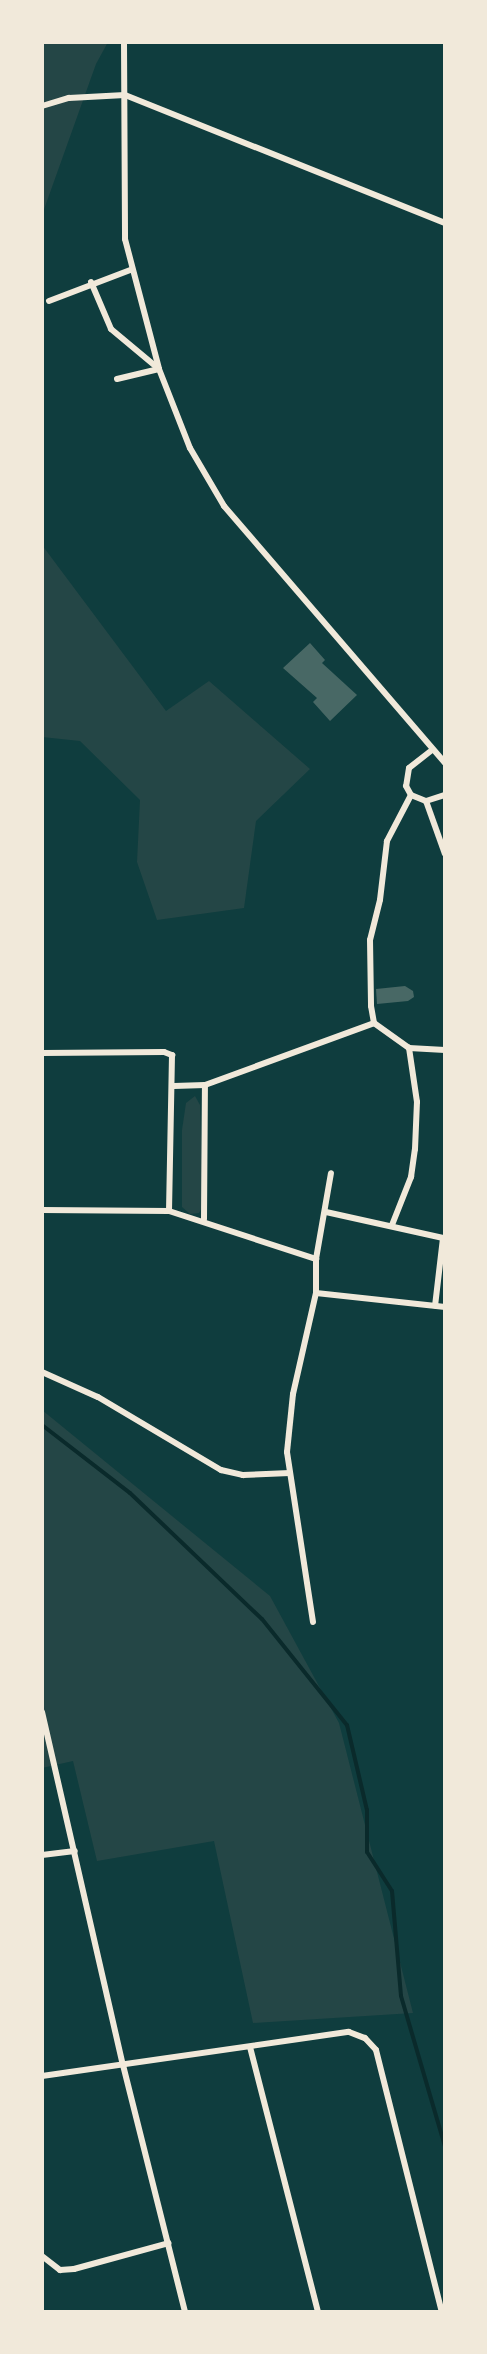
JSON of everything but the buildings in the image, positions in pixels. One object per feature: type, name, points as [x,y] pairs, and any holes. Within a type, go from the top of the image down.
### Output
[{"type":"street","points":[[124,42],[123,208],[130,270],[159,369],[190,448],[218,497],[445,763]]},
{"type":"street","points":[[42,106],[80,97],[125,95],[445,224]]},
{"type":"street","points":[[49,301],[91,282],[130,270]]},
{"type":"street","points":[[91,282],[111,328],[159,369]]},
{"type":"street","points":[[117,379],[159,369]]},
{"type":"street","points":[[432,750],[409,768],[406,786],[411,795],[426,801],[445,795]]},
{"type":"street","points":[[411,795],[387,841],[380,900],[370,940],[369,989],[374,1023],[409,1048],[445,1050]]},
{"type":"street","points":[[426,801],[445,854]]},
{"type":"street","points":[[174,1086],[204,1085],[374,1023]]},
{"type":"street","points":[[392,1225],[411,1177],[415,1149],[417,1102],[409,1048]]},
{"type":"street","points":[[42,1053],[168,1053],[174,1058],[169,1211]]},
{"type":"street","points":[[204,1085],[204,1219]]},
{"type":"street","points":[[313,1622],[287,1452],[293,1395],[316,1293],[316,1259],[331,1173]]},
{"type":"street","points":[[42,1210],[169,1211],[204,1219],[316,1259]]},
{"type":"street","points":[[326,1212],[443,1238],[435,1306]]},
{"type":"street","points":[[316,1293],[445,1307]]},
{"type":"street","points":[[42,1372],[98,1397],[221,1470],[243,1475],[290,1473]]},
{"type":"street","points":[[42,1712],[123,2065],[185,2312]]},
{"type":"street","points":[[42,1855],[75,1851]]},
{"type":"street","points":[[42,2076],[250,2048],[348,2032],[365,2038],[376,2050],[442,2312]]},
{"type":"street","points":[[250,2048],[318,2312]]},
{"type":"street","points":[[42,2256],[60,2270],[74,2269],[169,2243]]},
{"type":"shaded area","points":[[42,42],[108,42],[96,64],[42,215]]},
{"type":"shaded area","points":[[42,545],[166,711],[209,681],[310,769],[256,821],[244,908],[157,920],[137,862],[140,800],[80,741],[42,737]]},
{"type":"shaded area","points":[[195,1096],[200,1105],[203,1206],[199,1213],[190,1214],[182,1207],[182,1130],[186,1103]]},
{"type":"shaded area","points":[[42,1410],[270,1596],[339,1723],[413,2013],[253,2023],[214,1841],[97,1861],[73,1761],[42,1768]]},
{"type":"waterway","points":[[42,1425],[130,1493],[262,1619],[347,1725],[367,1810],[367,1852],[392,1891],[401,1996],[445,2146]]}]
